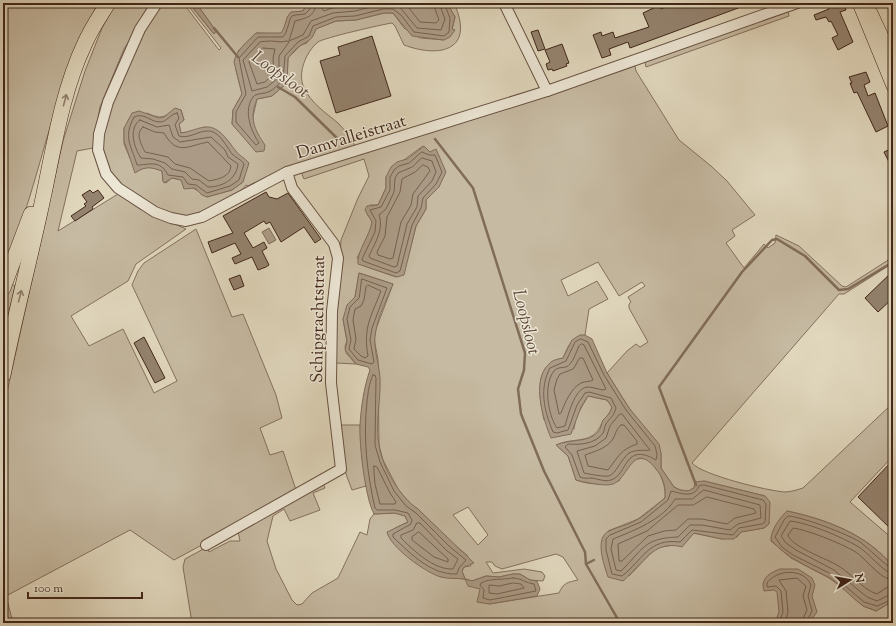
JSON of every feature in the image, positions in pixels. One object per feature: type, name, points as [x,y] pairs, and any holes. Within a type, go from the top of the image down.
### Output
[{"type":"highway","points":[[3,288],[30,217],[55,138],[69,85],[85,42],[108,3]]},
{"type":"highway","points":[[3,375],[15,316],[50,167],[55,138]]},
{"type":"main road","points":[[859,3],[893,86]]},
{"type":"main road","points":[[866,3],[893,60]]},
{"type":"street","name":"Damvalleistraat","points":[[157,3],[140,30],[123,64],[102,121],[98,150],[106,174],[118,188],[155,212],[171,218],[186,221],[202,217],[287,172],[547,91],[796,3]]},
{"type":"street","points":[[504,3],[547,91]]},
{"type":"street","name":"Schipgrachtstraat","points":[[206,545],[341,470],[331,383],[332,311],[338,258],[334,244],[292,188],[287,172]]},
{"type":"shaded area","points":[[10,3],[98,3],[82,35],[69,68],[16,238],[3,271],[6,223],[3,197],[3,7]]},
{"type":"shaded area","points":[[116,3],[153,3],[124,49],[100,107],[93,148],[77,151],[58,231],[118,194],[140,209],[186,229],[136,264],[128,281],[71,316],[89,346],[123,329],[154,393],[177,381],[132,285],[138,271],[144,263],[196,229],[232,317],[243,314],[276,395],[282,418],[260,428],[270,455],[283,451],[296,490],[320,477],[325,488],[313,493],[320,510],[290,521],[284,509],[273,516],[267,541],[276,569],[292,600],[297,605],[302,604],[312,593],[338,578],[360,532],[367,535],[370,519],[374,514],[395,513],[405,516],[408,522],[395,528],[441,577],[465,579],[462,571],[464,567],[471,566],[467,555],[452,543],[418,509],[409,503],[398,489],[383,460],[379,445],[378,359],[374,339],[376,329],[393,284],[359,273],[355,297],[343,319],[347,341],[345,346],[346,353],[356,364],[335,363],[334,355],[341,240],[358,198],[369,176],[364,159],[304,179],[301,172],[542,98],[635,66],[636,71],[679,140],[727,181],[755,215],[732,230],[735,236],[726,243],[744,268],[764,244],[768,248],[775,243],[776,235],[799,246],[842,286],[846,287],[893,257],[893,263],[844,294],[839,294],[692,463],[698,468],[708,472],[751,486],[785,492],[803,488],[893,403],[893,456],[850,502],[893,539],[893,567],[872,546],[859,537],[831,524],[801,514],[787,511],[774,529],[771,537],[771,541],[791,558],[829,578],[863,606],[876,611],[893,601],[893,614],[886,620],[889,623],[192,623],[183,567],[185,559],[207,547],[209,552],[230,541],[240,541],[237,526],[174,560],[130,530],[6,596],[13,623],[3,623],[3,410],[63,141],[85,71],[102,28]],"holes":[[[423,146],[430,152],[439,187],[426,200],[426,209],[416,226],[409,254],[396,277],[367,267],[357,258],[371,231],[372,221],[367,214],[370,205],[378,205],[386,188],[386,177],[399,164]],[[598,262],[619,296],[642,282],[645,286],[628,297],[631,302],[629,304],[629,308],[648,342],[640,347],[636,344],[627,351],[607,373],[629,408],[661,453],[661,468],[674,487],[680,490],[689,491],[704,481],[765,496],[769,524],[764,528],[741,532],[737,537],[722,539],[693,533],[685,543],[656,548],[629,576],[608,531],[638,519],[665,498],[664,484],[657,469],[652,463],[647,460],[640,459],[633,461],[628,465],[619,481],[597,484],[576,480],[568,456],[556,445],[563,442],[588,438],[593,435],[598,430],[612,407],[607,400],[588,396],[576,417],[574,429],[544,420],[540,392],[542,374],[553,362],[563,358],[568,346],[576,337],[585,335],[589,309],[608,299],[597,281],[568,296],[561,280]],[[468,507],[488,535],[478,545],[453,515]],[[556,554],[563,557],[578,580],[571,581],[566,584],[562,587],[559,593],[489,604],[480,589],[466,579],[472,581],[486,576],[499,577],[520,574],[530,580],[543,581],[545,576],[542,572],[524,569],[493,573],[486,562],[492,562],[495,566],[502,569]]]},
{"type":"shaded area","points":[[163,3],[183,3],[219,50],[221,48],[186,3],[189,3],[214,34],[216,31],[196,3],[307,3],[303,11],[291,13],[289,15],[281,34],[256,33],[238,51],[236,70],[242,94],[233,110],[232,124],[257,152],[257,134],[254,129],[253,117],[257,99],[272,96],[287,83],[288,58],[301,45],[307,43],[315,29],[336,21],[356,20],[384,13],[393,13],[404,28],[420,38],[444,40],[455,30],[452,30],[455,17],[447,3],[454,3],[459,19],[460,31],[457,40],[451,46],[442,50],[431,51],[404,45],[392,23],[342,34],[318,42],[306,57],[302,69],[302,82],[304,88],[315,103],[341,126],[356,147],[282,169],[248,186],[246,185],[235,195],[220,205],[203,213],[188,217],[169,213],[146,202],[124,188],[115,181],[110,174],[106,165],[104,154],[103,134],[109,114],[131,59],[155,14]],"holes":[[[181,110],[184,120],[179,124],[181,133],[194,131],[205,127],[215,131],[228,141],[238,161],[243,182],[232,190],[207,197],[181,180],[172,178],[166,183],[163,181],[162,171],[146,168],[136,172],[124,144],[124,128],[147,113],[153,116],[162,117]]]},
{"type":"shaded area","points":[[788,11],[789,16],[646,67],[645,62]]},
{"type":"shaded area","points":[[12,284],[15,286],[3,337],[3,301]]},
{"type":"shaded area","points":[[336,425],[360,425],[366,486],[352,490],[346,474]]},
{"type":"water","points":[[189,3],[196,3],[216,31],[214,34]]},
{"type":"water","points":[[308,3],[447,3],[455,17],[452,29],[455,30],[450,37],[444,40],[412,36],[393,13],[384,13],[356,20],[336,21],[316,29],[313,36],[288,58],[287,83],[272,96],[257,99],[253,112],[253,118],[258,134],[265,145],[264,151],[256,152],[232,124],[233,110],[242,94],[234,62],[235,58],[243,46],[256,33],[281,33],[291,12],[303,11]]},
{"type":"water","points":[[175,108],[181,110],[184,120],[179,124],[181,133],[204,127],[211,127],[219,131],[236,152],[249,163],[243,182],[232,190],[207,197],[202,195],[195,188],[184,189],[181,180],[172,178],[164,183],[162,171],[145,168],[135,173],[124,141],[124,128],[132,113],[139,111],[159,118],[164,117]]},
{"type":"water","points":[[424,146],[430,152],[436,149],[446,172],[439,187],[426,200],[426,209],[416,226],[404,275],[397,277],[358,264],[361,249],[372,222],[365,210],[367,206],[378,205],[386,188],[386,177],[391,167],[397,162],[407,159]]},
{"type":"water","points":[[269,228],[276,240],[269,244],[262,232]]},
{"type":"water","points":[[359,273],[393,284],[379,318],[375,336],[375,348],[380,378],[378,437],[384,463],[393,481],[411,504],[474,563],[464,567],[462,571],[465,579],[447,578],[434,575],[410,559],[395,545],[387,532],[408,522],[405,516],[395,513],[374,514],[371,506],[363,470],[360,434],[360,418],[363,397],[370,370],[368,367],[356,364],[345,350],[347,341],[343,319],[347,305],[355,297]]},
{"type":"water","points":[[580,335],[585,335],[592,339],[607,373],[629,408],[659,444],[661,453],[661,468],[674,487],[680,490],[688,491],[694,488],[695,482],[704,481],[765,496],[770,502],[769,524],[764,528],[741,532],[734,539],[722,539],[694,533],[682,547],[663,547],[656,550],[642,561],[623,581],[608,577],[601,552],[604,534],[627,525],[646,514],[665,498],[665,490],[664,482],[656,469],[648,461],[642,458],[637,459],[632,463],[618,480],[610,485],[600,485],[576,480],[568,456],[556,445],[589,438],[598,432],[603,420],[610,413],[612,407],[607,400],[588,396],[581,407],[571,434],[551,438],[540,400],[541,380],[544,371],[549,364],[563,358],[572,340]]},
{"type":"water","points":[[787,511],[831,524],[859,537],[872,546],[893,567],[893,601],[876,611],[865,607],[833,580],[784,552],[771,540],[771,536],[779,520]]},
{"type":"water","points":[[780,569],[798,569],[812,578],[815,585],[812,596],[817,612],[809,623],[775,623],[779,612],[777,592],[774,590],[764,591],[763,583],[766,577],[772,572]]},
{"type":"water","points":[[520,574],[530,580],[537,581],[540,589],[537,596],[489,604],[477,602],[480,589],[468,586],[465,579],[472,581],[486,576],[499,577]]},
{"type":"building","points":[[674,3],[692,3],[693,6],[702,3],[713,3],[715,6],[723,3],[749,4],[630,48],[628,42],[609,49],[611,55],[602,58],[593,35],[601,32],[602,36],[613,32],[615,38],[649,27],[643,13],[660,5],[661,9]]},
{"type":"building","points":[[828,3],[843,3],[846,10],[840,12],[853,42],[838,50],[832,38],[838,35],[831,21],[829,22],[826,17],[816,20],[814,15],[829,9]]},
{"type":"building","points":[[538,30],[545,49],[538,51],[531,32]]},
{"type":"building","points":[[372,36],[391,96],[336,113],[320,61],[340,55],[338,47]]},
{"type":"building","points":[[562,44],[569,63],[566,64],[567,66],[553,71],[552,69],[548,70],[546,64],[550,62],[545,50]]},
{"type":"building","points":[[866,72],[870,82],[864,85],[868,96],[875,93],[888,126],[876,132],[857,92],[854,93],[849,77]]},
{"type":"building","points":[[893,148],[893,170],[884,152]]},
{"type":"building","points":[[90,190],[93,193],[98,190],[104,198],[92,207],[93,209],[75,221],[71,216],[86,206],[84,204],[87,202],[82,195]]},
{"type":"building","points":[[266,192],[269,197],[277,199],[288,193],[321,239],[315,243],[304,227],[281,242],[270,222],[266,224],[264,221],[244,233],[253,248],[264,242],[267,248],[262,251],[269,265],[266,267],[258,270],[252,257],[235,264],[232,258],[241,254],[235,243],[212,253],[208,242],[233,233],[223,216]]},
{"type":"building","points":[[893,271],[893,298],[878,312],[865,298]]},
{"type":"building","points":[[240,275],[244,286],[234,290],[229,279]]},
{"type":"building","points":[[144,337],[165,378],[155,383],[134,343]]},
{"type":"building","points":[[893,460],[893,531],[858,497]]},
{"type":"waterway","name":"Loopsloot","points":[[214,28],[238,57]]},
{"type":"waterway","name":"Loopsloot","points":[[278,87],[295,97],[342,143]]},
{"type":"waterway","name":"Loopsloot","points":[[435,139],[473,188],[525,353],[524,370],[518,389],[521,414],[544,471],[585,552],[586,564],[620,623]]},
{"type":"waterway","points":[[696,485],[659,387],[742,272],[772,240],[777,239],[805,256],[839,290],[848,289],[893,262]]},
{"type":"waterway","points":[[586,564],[594,560]]}]
